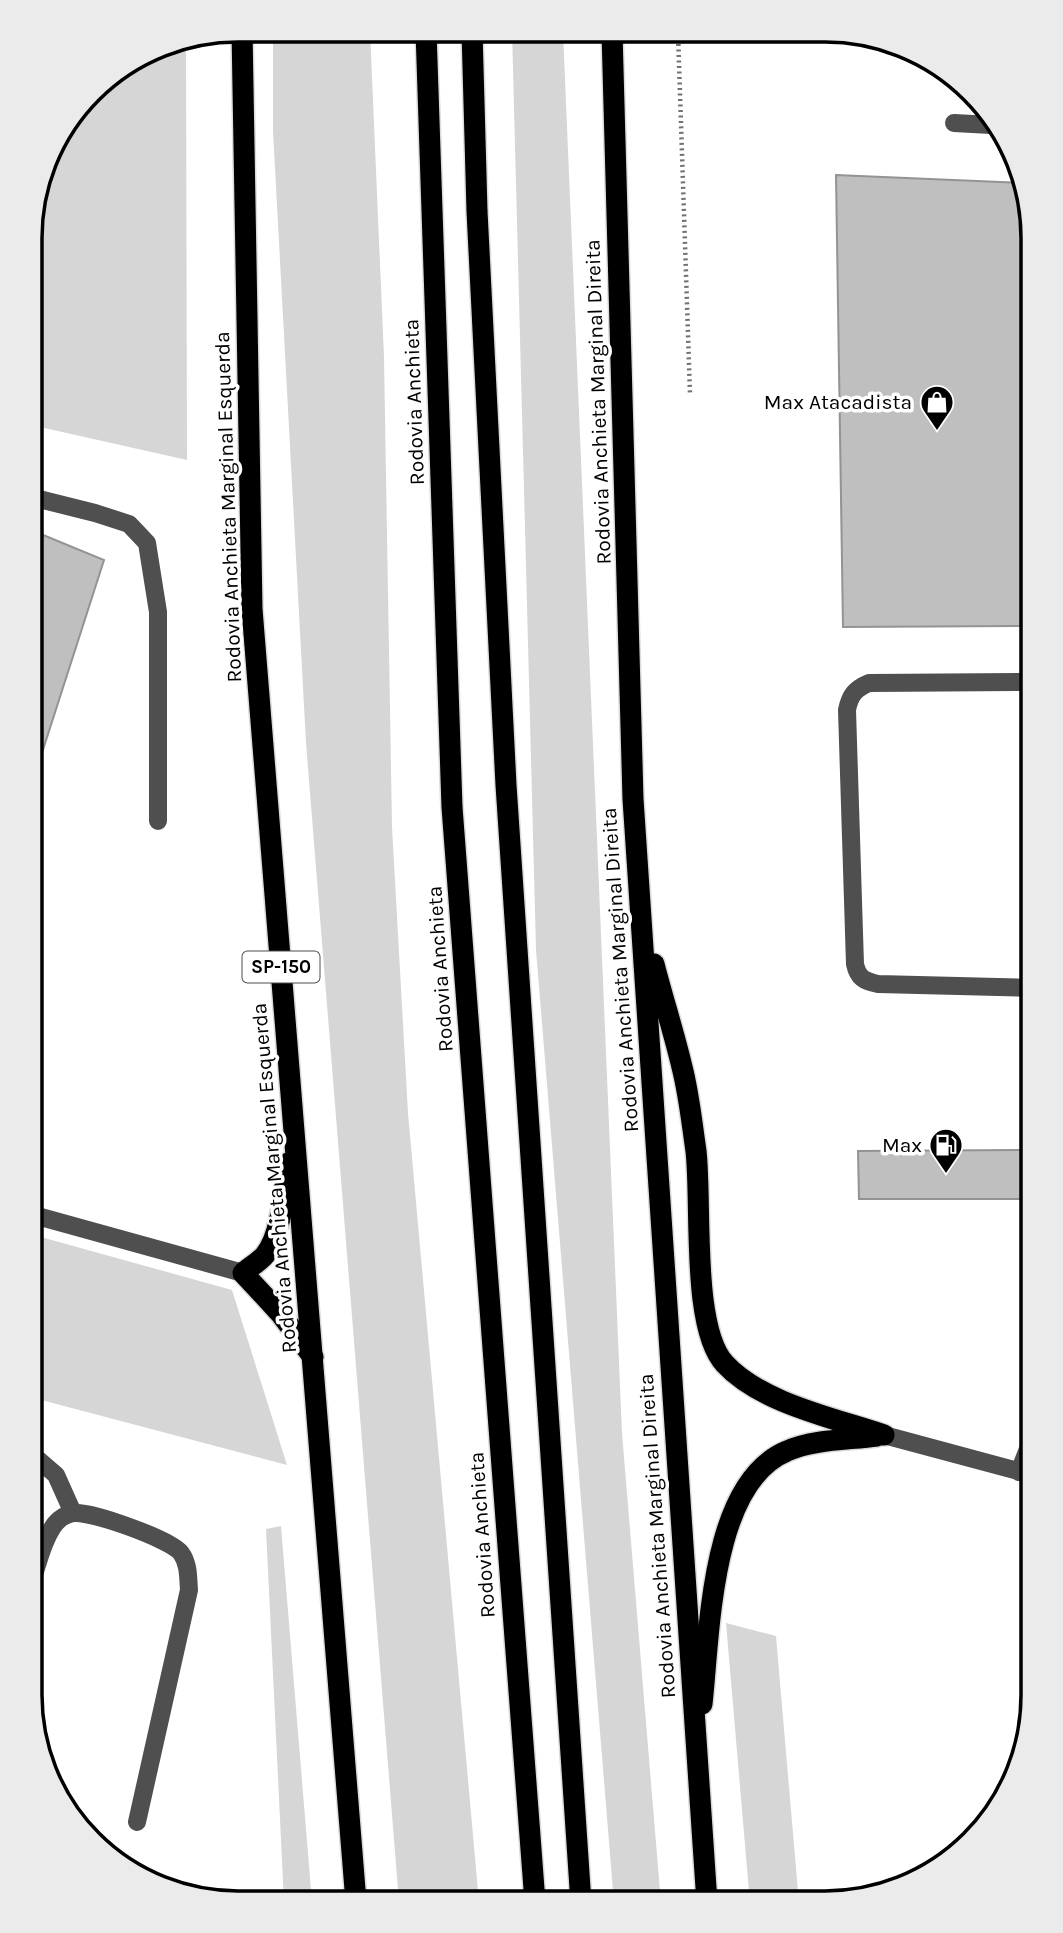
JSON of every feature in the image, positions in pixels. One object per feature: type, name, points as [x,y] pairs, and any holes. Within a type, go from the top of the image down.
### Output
[{"type":"highway","name":"Rodovia Anchieta Marginal Esquerda","points":[[242,42],[252,609],[355,1891]]},
{"type":"highway","name":"Rodovia Anchieta","points":[[426,42],[452,807],[534,1891]]},
{"type":"highway","points":[[472,42],[477,211],[506,785],[580,1891]]},
{"type":"highway","name":"Rodovia Anchieta Marginal Direita","points":[[612,42],[633,799],[706,1891]]},
{"type":"highway","points":[[642,922],[683,1069],[696,1154],[704,1312],[710,1340],[723,1363],[742,1380],[766,1395],[884,1435]]},
{"type":"highway","points":[[294,1130],[272,1244],[264,1256],[243,1273],[280,1313],[314,1358]]},
{"type":"highway","points":[[696,1761],[717,1569],[727,1528],[741,1492],[760,1468],[787,1451],[884,1435]]},
{"type":"street","points":[[954,123],[985,125]]},
{"type":"street","points":[[42,500],[129,524],[147,543],[158,612],[158,821]]},
{"type":"street","points":[[1021,682],[869,682],[858,688],[850,697],[847,710],[857,975],[865,981],[878,984],[1021,988]]},
{"type":"street","points":[[42,1217],[243,1273]]},
{"type":"street","points":[[884,1435],[1021,1473]]},
{"type":"street","points":[[42,1463],[56,1475],[73,1513]]},
{"type":"street","points":[[42,1553],[50,1530],[60,1518],[73,1513],[95,1516],[156,1538],[181,1553],[188,1568],[189,1590],[137,1822]]},
{"type":"path","points":[[678,42],[690,394]]},
{"type":"shaded area","points":[[273,42],[370,42],[384,357],[392,827],[408,1113],[478,1891],[398,1891],[306,743],[273,131]]},
{"type":"shaded area","points":[[512,42],[563,42],[622,1433],[660,1891],[613,1891],[536,950]]},
{"type":"shaded area","points":[[186,49],[187,460],[42,427],[42,238],[44,212],[52,175],[68,140],[82,119],[109,91],[140,68]]},
{"type":"shaded area","points":[[42,1237],[232,1290],[287,1465],[42,1400]]},
{"type":"shaded area","points":[[281,1526],[311,1891],[283,1891],[266,1529]]},
{"type":"shaded area","points":[[726,1623],[776,1636],[798,1891],[749,1891]]},
{"type":"building","name":"Max Atacadista","points":[[836,175],[1013,183],[1021,238],[1021,626],[843,627]]},
{"type":"building","points":[[42,535],[104,560],[42,753]]},
{"type":"building","name":"Max","points":[[1021,1150],[1021,1199],[859,1199],[858,1151]]},
{"type":"place","name":"Max Atacadista","points":[[937,432]]},
{"type":"place","name":"Max","points":[[946,1175]]}]
